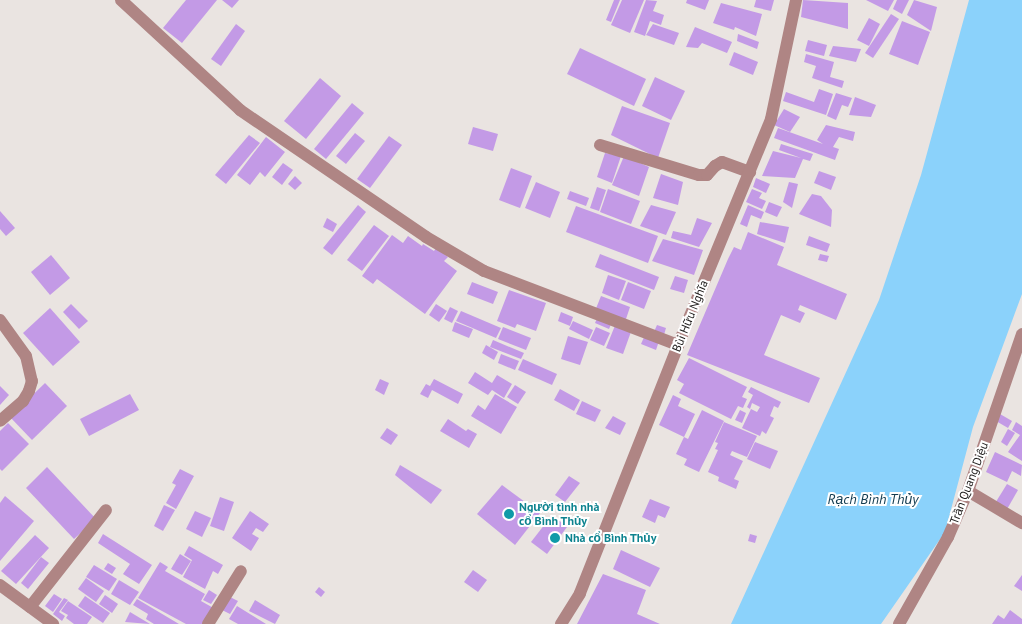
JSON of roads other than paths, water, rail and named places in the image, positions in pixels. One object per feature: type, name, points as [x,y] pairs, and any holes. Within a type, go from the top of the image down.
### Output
[{"type":"street","points":[[121,0],[166,44],[240,110],[426,237],[484,270],[678,345]]},
{"type":"street","name":"Bùi Hữu Nghĩa","points":[[561,624],[580,593],[678,345],[771,119],[796,0]]},
{"type":"street","points":[[600,145],[699,175],[707,175],[714,166],[722,162],[750,172]]},
{"type":"street","points":[[0,320],[26,356],[32,382],[29,391],[22,401],[0,421]]},
{"type":"street","name":"Trần Quang Diệu","points":[[899,624],[948,537],[968,491],[1022,334]]},
{"type":"street","points":[[968,491],[1022,523]]},
{"type":"street","points":[[30,607],[106,510]]},
{"type":"street","points":[[208,624],[241,572]]},
{"type":"street","points":[[0,585],[54,624]]},
{"type":"water","name":"Rạch Bình Thủy","points":[[969,0],[1022,0],[1022,294],[973,427],[945,532],[881,624],[731,624],[879,300],[921,175]]},
{"type":"place","name":"Người tình nhà cổ Bình Thủy","points":[[509,514]]},
{"type":"place","name":"Nhà cổ Bình Thủy","points":[[555,538]]}]
